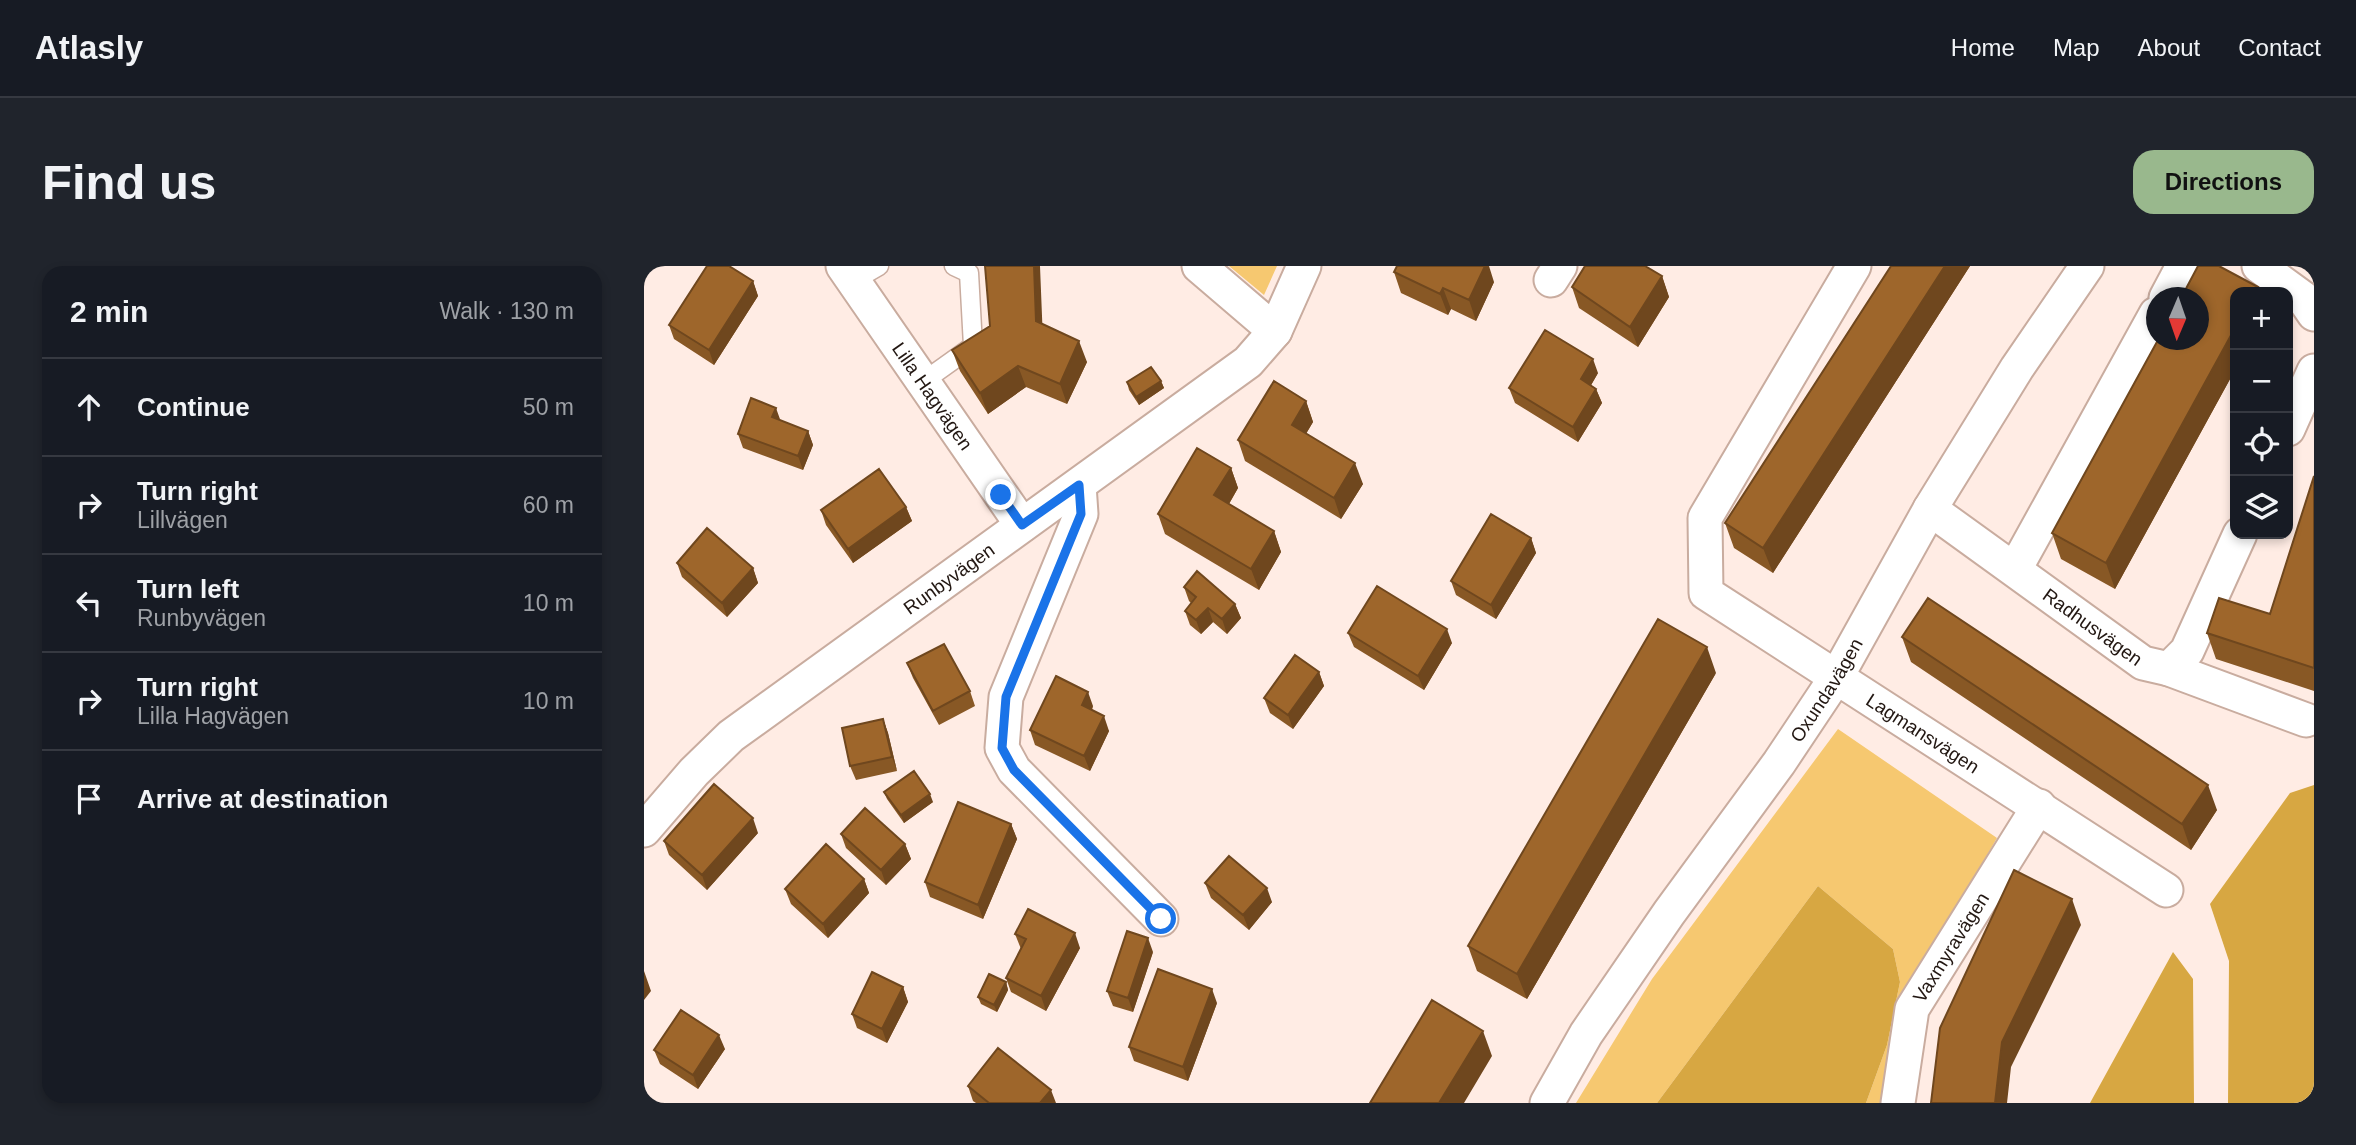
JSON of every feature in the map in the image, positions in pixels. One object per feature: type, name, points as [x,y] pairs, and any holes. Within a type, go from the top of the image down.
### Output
[{"type":"street","points":[[1199,266],[1275,331]]},
{"type":"street","name":"Runbyvägen","points":[[644,830],[694,772],[731,736],[1248,362],[1275,331],[1304,266]]},
{"type":"street","name":"Lagmansvägen","points":[[1854,266],[1706,518],[1706,593],[2166,890]]},
{"type":"street","name":"Oxundavägen","points":[[1547,1103],[1586,1034],[1669,913],[1779,764],[1837,676],[1930,509],[2017,368],[2087,266]]},
{"type":"street","points":[[2172,287],[2183,266]]},
{"type":"street","points":[[2259,266],[2303,298],[2314,314]]},
{"type":"street","name":"Lilla Hagvägen","points":[[858,271],[924,381],[1022,525]]},
{"type":"street","points":[[2015,569],[2146,334]]},
{"type":"street","points":[[2293,418],[2314,371]]},
{"type":"street","points":[[1079,485],[1081,514],[1006,697],[1002,748],[1014,770],[1161,919]]},
{"type":"street","name":"Radhusvägen","points":[[1930,509],[2143,663],[2169,670],[2188,651],[2238,539]]},
{"type":"street","points":[[2169,670],[2306,720]]},
{"type":"street","name":"Vaxmyravägen","points":[[1898,1103],[1912,1009],[2039,806]]},
{"type":"lane","points":[[924,381],[974,346],[969,273],[954,266]]},
{"type":"shaded area","points":[[1229,266],[1277,266],[1264,295]]},
{"type":"shaded area","points":[[1838,729],[1997,838],[1900,1005],[1884,1103],[1866,1103],[1887,1045],[1900,982],[1893,949],[1818,886],[1657,1103],[1576,1103],[1652,979]]},
{"type":"shaded area","points":[[2314,785],[2314,1103],[2228,1103],[2229,961],[2210,904],[2290,793]]},
{"type":"shaded area","points":[[1818,886],[1893,949],[1900,982],[1887,1045],[1866,1103],[1657,1103]]},
{"type":"shaded area","points":[[2173,952],[2193,979],[2194,1103],[2090,1103]]},
{"type":"building","points":[[707,266],[729,266],[753,281],[709,350],[669,325]]},
{"type":"building","points":[[985,266],[1034,266],[1036,321],[1079,341],[1060,384],[1018,366],[980,393],[952,350],[990,326]]},
{"type":"building","points":[[1397,266],[1485,266],[1469,300],[1443,288],[1440,294],[1394,272]]},
{"type":"building","points":[[1585,266],[1645,266],[1662,276],[1630,327],[1572,287]]},
{"type":"building","points":[[1891,266],[1945,266],[1763,548],[1725,523]]},
{"type":"building","points":[[2198,266],[2219,266],[2258,287],[2230,287],[2230,337],[2106,563],[2052,533],[2153,350],[2209,350],[2209,287],[2187,287]]},
{"type":"building","points":[[1545,330],[1593,359],[1581,379],[1596,389],[1573,427],[1509,388]]},
{"type":"building","points":[[1151,367],[1161,381],[1136,397],[1127,382]]},
{"type":"building","points":[[1274,381],[1306,401],[1292,425],[1355,463],[1334,498],[1238,440]]},
{"type":"building","points":[[751,398],[776,408],[772,417],[808,431],[798,456],[738,434]]},
{"type":"building","points":[[1197,448],[1231,468],[1214,495],[1274,531],[1251,569],[1158,514]]},
{"type":"building","points":[[879,469],[906,507],[848,549],[821,510]]},
{"type":"building","points":[[2314,476],[2314,668],[2207,633],[2219,598],[2270,614]]},
{"type":"building","points":[[1491,514],[1531,538],[1491,605],[1451,581]]},
{"type":"building","points":[[707,528],[753,568],[722,603],[677,563]]},
{"type":"building","points":[[1197,571],[1235,604],[1222,619],[1208,608],[1196,620],[1185,611],[1196,597],[1184,587]]},
{"type":"building","points":[[1377,586],[1447,629],[1418,676],[1348,633]]},
{"type":"building","points":[[1928,598],[2208,785],[2182,824],[1902,637]]},
{"type":"building","points":[[1658,619],[1707,647],[1517,974],[1468,946]]},
{"type":"building","points":[[944,644],[970,691],[933,711],[907,663]]},
{"type":"building","points":[[1295,655],[1319,672],[1288,715],[1264,698]]},
{"type":"building","points":[[1056,676],[1088,692],[1082,705],[1104,716],[1084,756],[1030,730]]},
{"type":"building","points":[[883,719],[892,757],[850,766],[842,728]]},
{"type":"building","points":[[914,771],[930,794],[901,815],[884,792]]},
{"type":"building","points":[[714,784],[753,818],[702,875],[664,841]]},
{"type":"building","points":[[958,802],[1011,824],[978,905],[925,882]]},
{"type":"building","points":[[865,808],[905,844],[881,870],[841,834]]},
{"type":"building","points":[[826,844],[864,879],[823,924],[785,889]]},
{"type":"building","points":[[1229,856],[1267,888],[1243,915],[1205,883]]},
{"type":"building","points":[[2014,870],[2072,899],[2002,1042],[1995,1103],[1931,1103],[1940,1028]]},
{"type":"building","points":[[1028,909],[1075,933],[1041,996],[1006,978],[1026,939],[1015,934]]},
{"type":"building","points":[[1127,931],[1148,938],[1128,998],[1107,991]]},
{"type":"building","points":[[1158,969],[1212,989],[1183,1067],[1129,1047]]},
{"type":"building","points":[[872,972],[903,987],[882,1029],[852,1014]]},
{"type":"building","points":[[989,974],[1006,982],[994,1005],[978,997]]},
{"type":"building","points":[[1432,1000],[1483,1031],[1439,1103],[1370,1103]]},
{"type":"building","points":[[681,1010],[719,1035],[693,1075],[654,1050]]},
{"type":"building","points":[[998,1048],[1051,1090],[1040,1103],[989,1103],[968,1086]]},
{"type":"route","points":[[1001,495],[1022,525],[1079,485],[1081,514],[1006,697],[1002,748],[1014,770],[1161,919]]}]
